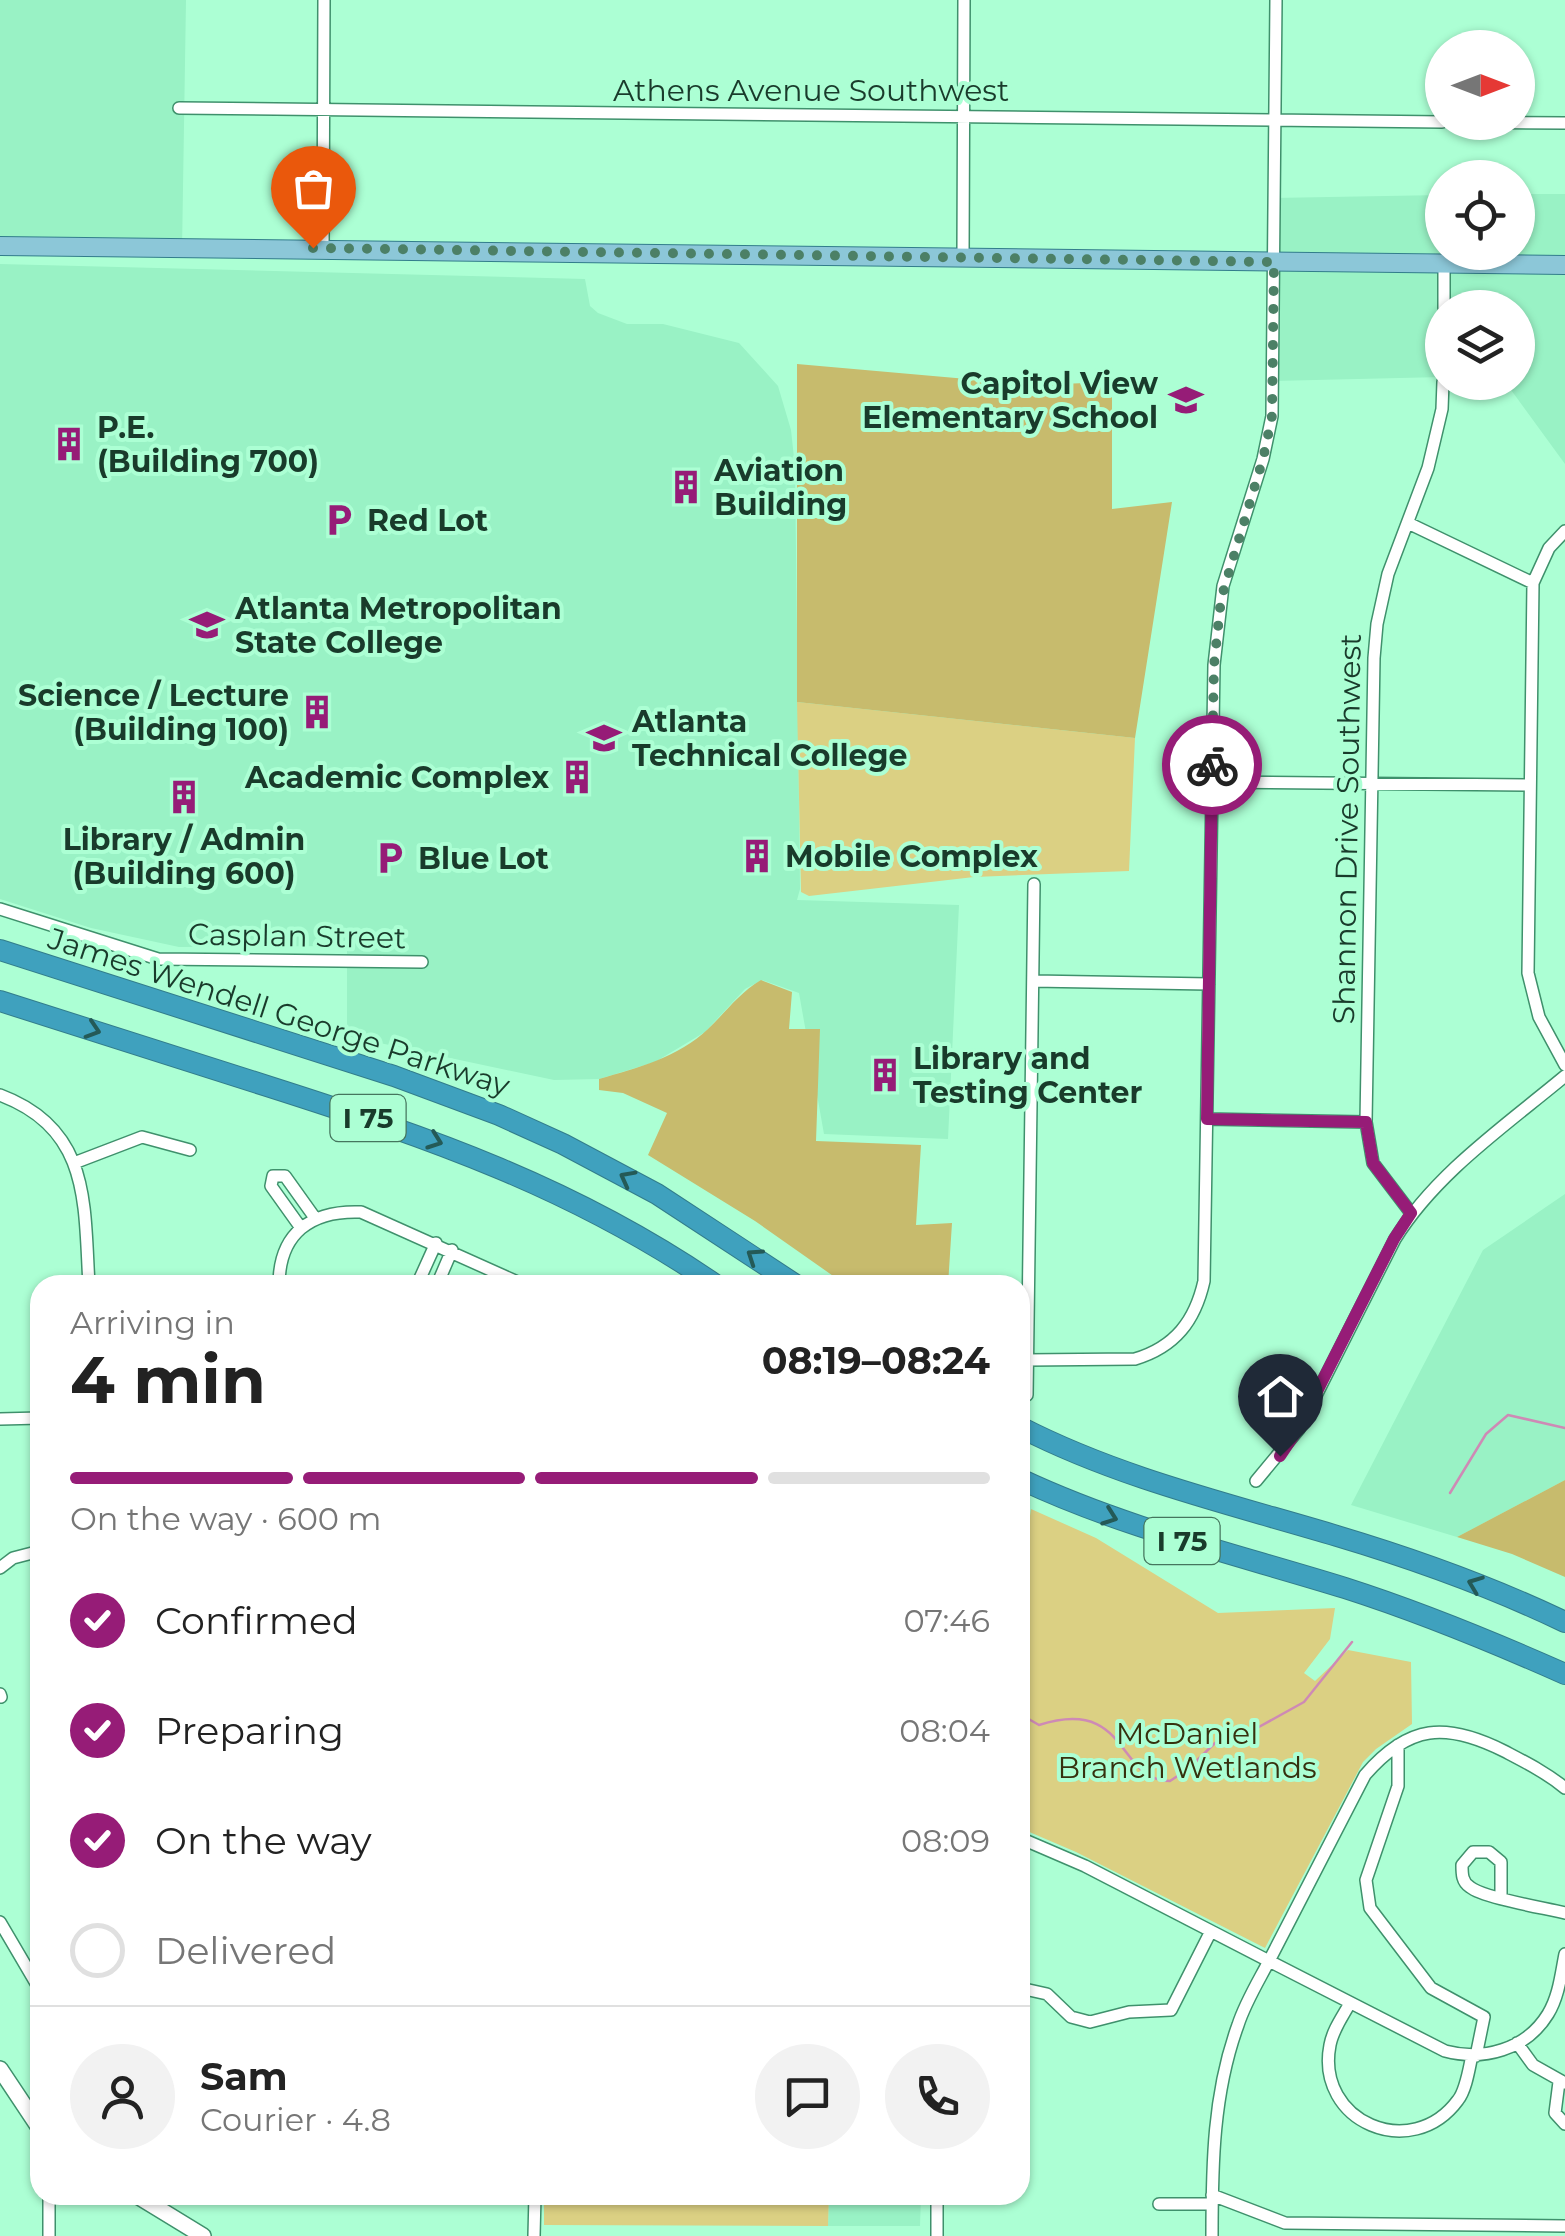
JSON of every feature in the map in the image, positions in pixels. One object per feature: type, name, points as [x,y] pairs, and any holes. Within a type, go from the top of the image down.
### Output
[{"type":"highway","name":"James Wendell George Parkway","points":[[0,950],[394,1076],[498,1115],[657,1194],[781,1275]]},
{"type":"highway","name":"I 75","points":[[0,1000],[484,1159],[579,1203],[699,1275]]},
{"type":"highway","name":"I 75","points":[[1030,1432],[1080,1455],[1143,1477],[1445,1572],[1565,1622]]},
{"type":"highway","name":"I 75","points":[[1030,1484],[1161,1534],[1419,1613],[1565,1674]]},
{"type":"main road","points":[[0,246],[1425,264]]},
{"type":"main road","points":[[1535,265],[1565,265]]},
{"type":"main road","points":[[0,2068],[30,2114]]},
{"type":"main road","points":[[153,2205],[204,2236]]},
{"type":"street","points":[[323,248],[324,0]]},
{"type":"street","points":[[962,257],[964,0]]},
{"type":"street","points":[[1030,1360],[1135,1359],[1165,1347],[1188,1325],[1199,1305],[1204,1282],[1214,665],[1221,599],[1272,416],[1276,0]]},
{"type":"street","name":"Athens Avenue Southwest","points":[[179,108],[1425,122]]},
{"type":"street","points":[[1535,123],[1565,123]]},
{"type":"street","name":"Shannon Drive Southwest","points":[[1411,1213],[1373,1163],[1366,1122],[1376,624],[1388,574],[1428,468],[1442,400]]},
{"type":"street","points":[[1408,523],[1533,583]]},
{"type":"street","points":[[1565,531],[1549,548],[1533,583],[1528,973],[1539,1017],[1565,1065]]},
{"type":"street","points":[[1212,782],[1529,785]]},
{"type":"street","points":[[1029,1275],[1034,884]]},
{"type":"street","name":"Casplan Street","points":[[0,909],[158,959],[422,962]]},
{"type":"street","points":[[1033,981],[1209,984]]},
{"type":"street","points":[[1256,1481],[1298,1429],[1394,1239],[1411,1213],[1432,1190],[1565,1076]]},
{"type":"street","points":[[0,1095],[42,1118],[60,1136],[74,1163],[84,1189],[88,1275]]},
{"type":"street","points":[[1207,1119],[1366,1122]]},
{"type":"street","points":[[74,1163],[142,1137],[190,1150]]},
{"type":"street","points":[[301,1228],[271,1186],[273,1176],[285,1176],[315,1218]]},
{"type":"street","points":[[279,1275],[286,1248],[301,1228],[315,1218],[337,1211],[361,1212],[503,1275]]},
{"type":"street","points":[[422,1275],[436,1243]]},
{"type":"street","points":[[441,1275],[452,1250]]},
{"type":"street","points":[[0,1419],[30,1418]]},
{"type":"street","points":[[0,1568],[12,1558],[30,1553]]},
{"type":"street","points":[[1212,2236],[1212,2151],[1220,2087],[1238,2024],[1364,1776],[1398,1744],[1423,1733],[1457,1732],[1520,1759],[1565,1788]]},
{"type":"street","points":[[1350,2003],[1329,2046],[1329,2078],[1346,2108],[1366,2124],[1388,2132],[1410,2131],[1439,2118],[1460,2098],[1484,2017],[1431,1988],[1370,1908],[1366,1880],[1398,1786],[1398,1744]]},
{"type":"street","points":[[1030,1842],[1086,1866],[1444,2050],[1474,2055],[1493,2053],[1516,2043],[1539,2026],[1556,1995],[1565,1954]]},
{"type":"street","points":[[1501,1897],[1501,1862],[1489,1852],[1474,1852],[1462,1865],[1466,1885],[1501,1897],[1565,1913]]},
{"type":"street","points":[[0,1922],[30,1973]]},
{"type":"street","points":[[1030,1990],[1047,1994],[1071,2017],[1090,2022],[1129,2012],[1171,2010],[1211,1931]]},
{"type":"street","points":[[1516,2043],[1534,2065],[1562,2083],[1554,2113],[1565,2124]]},
{"type":"street","points":[[1159,2204],[1212,2200],[1285,2222],[1565,2226]]},
{"type":"street","points":[[49,2205],[49,2236]]},
{"type":"street","points":[[534,2205],[534,2236]]},
{"type":"street","points":[[937,2205],[937,2236]]},
{"type":"shaded area","points":[[0,0],[186,0],[182,250],[0,246]]},
{"type":"shaded area","points":[[1535,194],[1565,194],[1565,464],[1518,400],[1535,400],[1535,290],[1425,290],[1425,377],[1273,381],[1273,198],[1425,195],[1425,270],[1535,270]]},
{"type":"shaded area","points":[[0,264],[585,279],[590,306],[598,313],[627,324],[663,324],[739,343],[778,386],[791,430],[795,467],[800,889],[797,900],[959,905],[948,1139],[824,1134],[799,993],[762,980],[745,989],[705,1032],[655,1062],[599,1079],[554,1080],[347,1036],[347,946],[179,947],[91,928],[0,899]]},
{"type":"shaded area","points":[[797,364],[1034,385],[1112,382],[1112,509],[1172,502],[1135,738],[797,702]]},
{"type":"shaded area","points":[[761,980],[792,992],[789,1029],[820,1029],[816,1141],[921,1145],[916,1225],[952,1223],[949,1275],[832,1275],[755,1221],[648,1155],[667,1113],[623,1093],[599,1090],[599,1079],[657,1060],[697,1039]]},
{"type":"shaded area","points":[[1565,1194],[1565,1480],[1457,1537],[1351,1505],[1483,1250]]},
{"type":"shaded area","points":[[1565,1480],[1565,1577],[1512,1554],[1457,1537]]},
{"type":"shaded area","points":[[829,2205],[921,2205],[920,2226],[828,2226]]},
{"type":"green space","points":[[797,702],[1135,738],[1129,871],[974,877],[809,896],[801,892]]},
{"type":"green space","name":"McDaniel Branch Wetlands","points":[[1031,1509],[1096,1538],[1218,1613],[1335,1608],[1330,1639],[1304,1673],[1315,1681],[1348,1650],[1411,1662],[1412,1724],[1363,1762],[1265,1948],[1030,1832]]},
{"type":"green space","points":[[544,2205],[829,2205],[828,2226],[544,2225]]},
{"type":"waterway","points":[[1450,1493],[1486,1434],[1508,1415],[1565,1428]]},
{"type":"waterway","points":[[1030,1720],[1039,1725],[1069,1719],[1090,1722],[1106,1730],[1140,1768],[1153,1777],[1170,1781],[1215,1743],[1257,1728],[1304,1702],[1352,1642]]},
{"type":"way so far","points":[[313,248],[1274,262],[1272,416],[1263,459],[1223,586],[1214,665],[1212,765]]},
{"type":"place","name":"Capitol View Elementary School","points":[[1186,400]]},
{"type":"place","name":"P.E. (Building 700)","points":[[69,444]]},
{"type":"place","name":"Aviation Building","points":[[686,487]]},
{"type":"place","name":"Red Lot","points":[[339,520]]},
{"type":"place","name":"Atlanta Metropolitan State College","points":[[207,625]]},
{"type":"place","name":"Science / Lecture (Building 100)","points":[[317,712]]},
{"type":"place","name":"Atlanta Technical College","points":[[604,738]]},
{"type":"place","name":"Academic Complex","points":[[577,777]]},
{"type":"place","name":"Library / Admin (Building 600)","points":[[184,797]]},
{"type":"place","name":"Mobile Complex","points":[[757,856]]},
{"type":"place","name":"Blue Lot","points":[[390,858]]},
{"type":"place","name":"Library and Testing Center","points":[[885,1075]]},
{"type":"route","points":[[1212,765],[1207,1119],[1366,1122],[1373,1163],[1411,1213],[1394,1239],[1298,1429],[1280,1456]]}]
